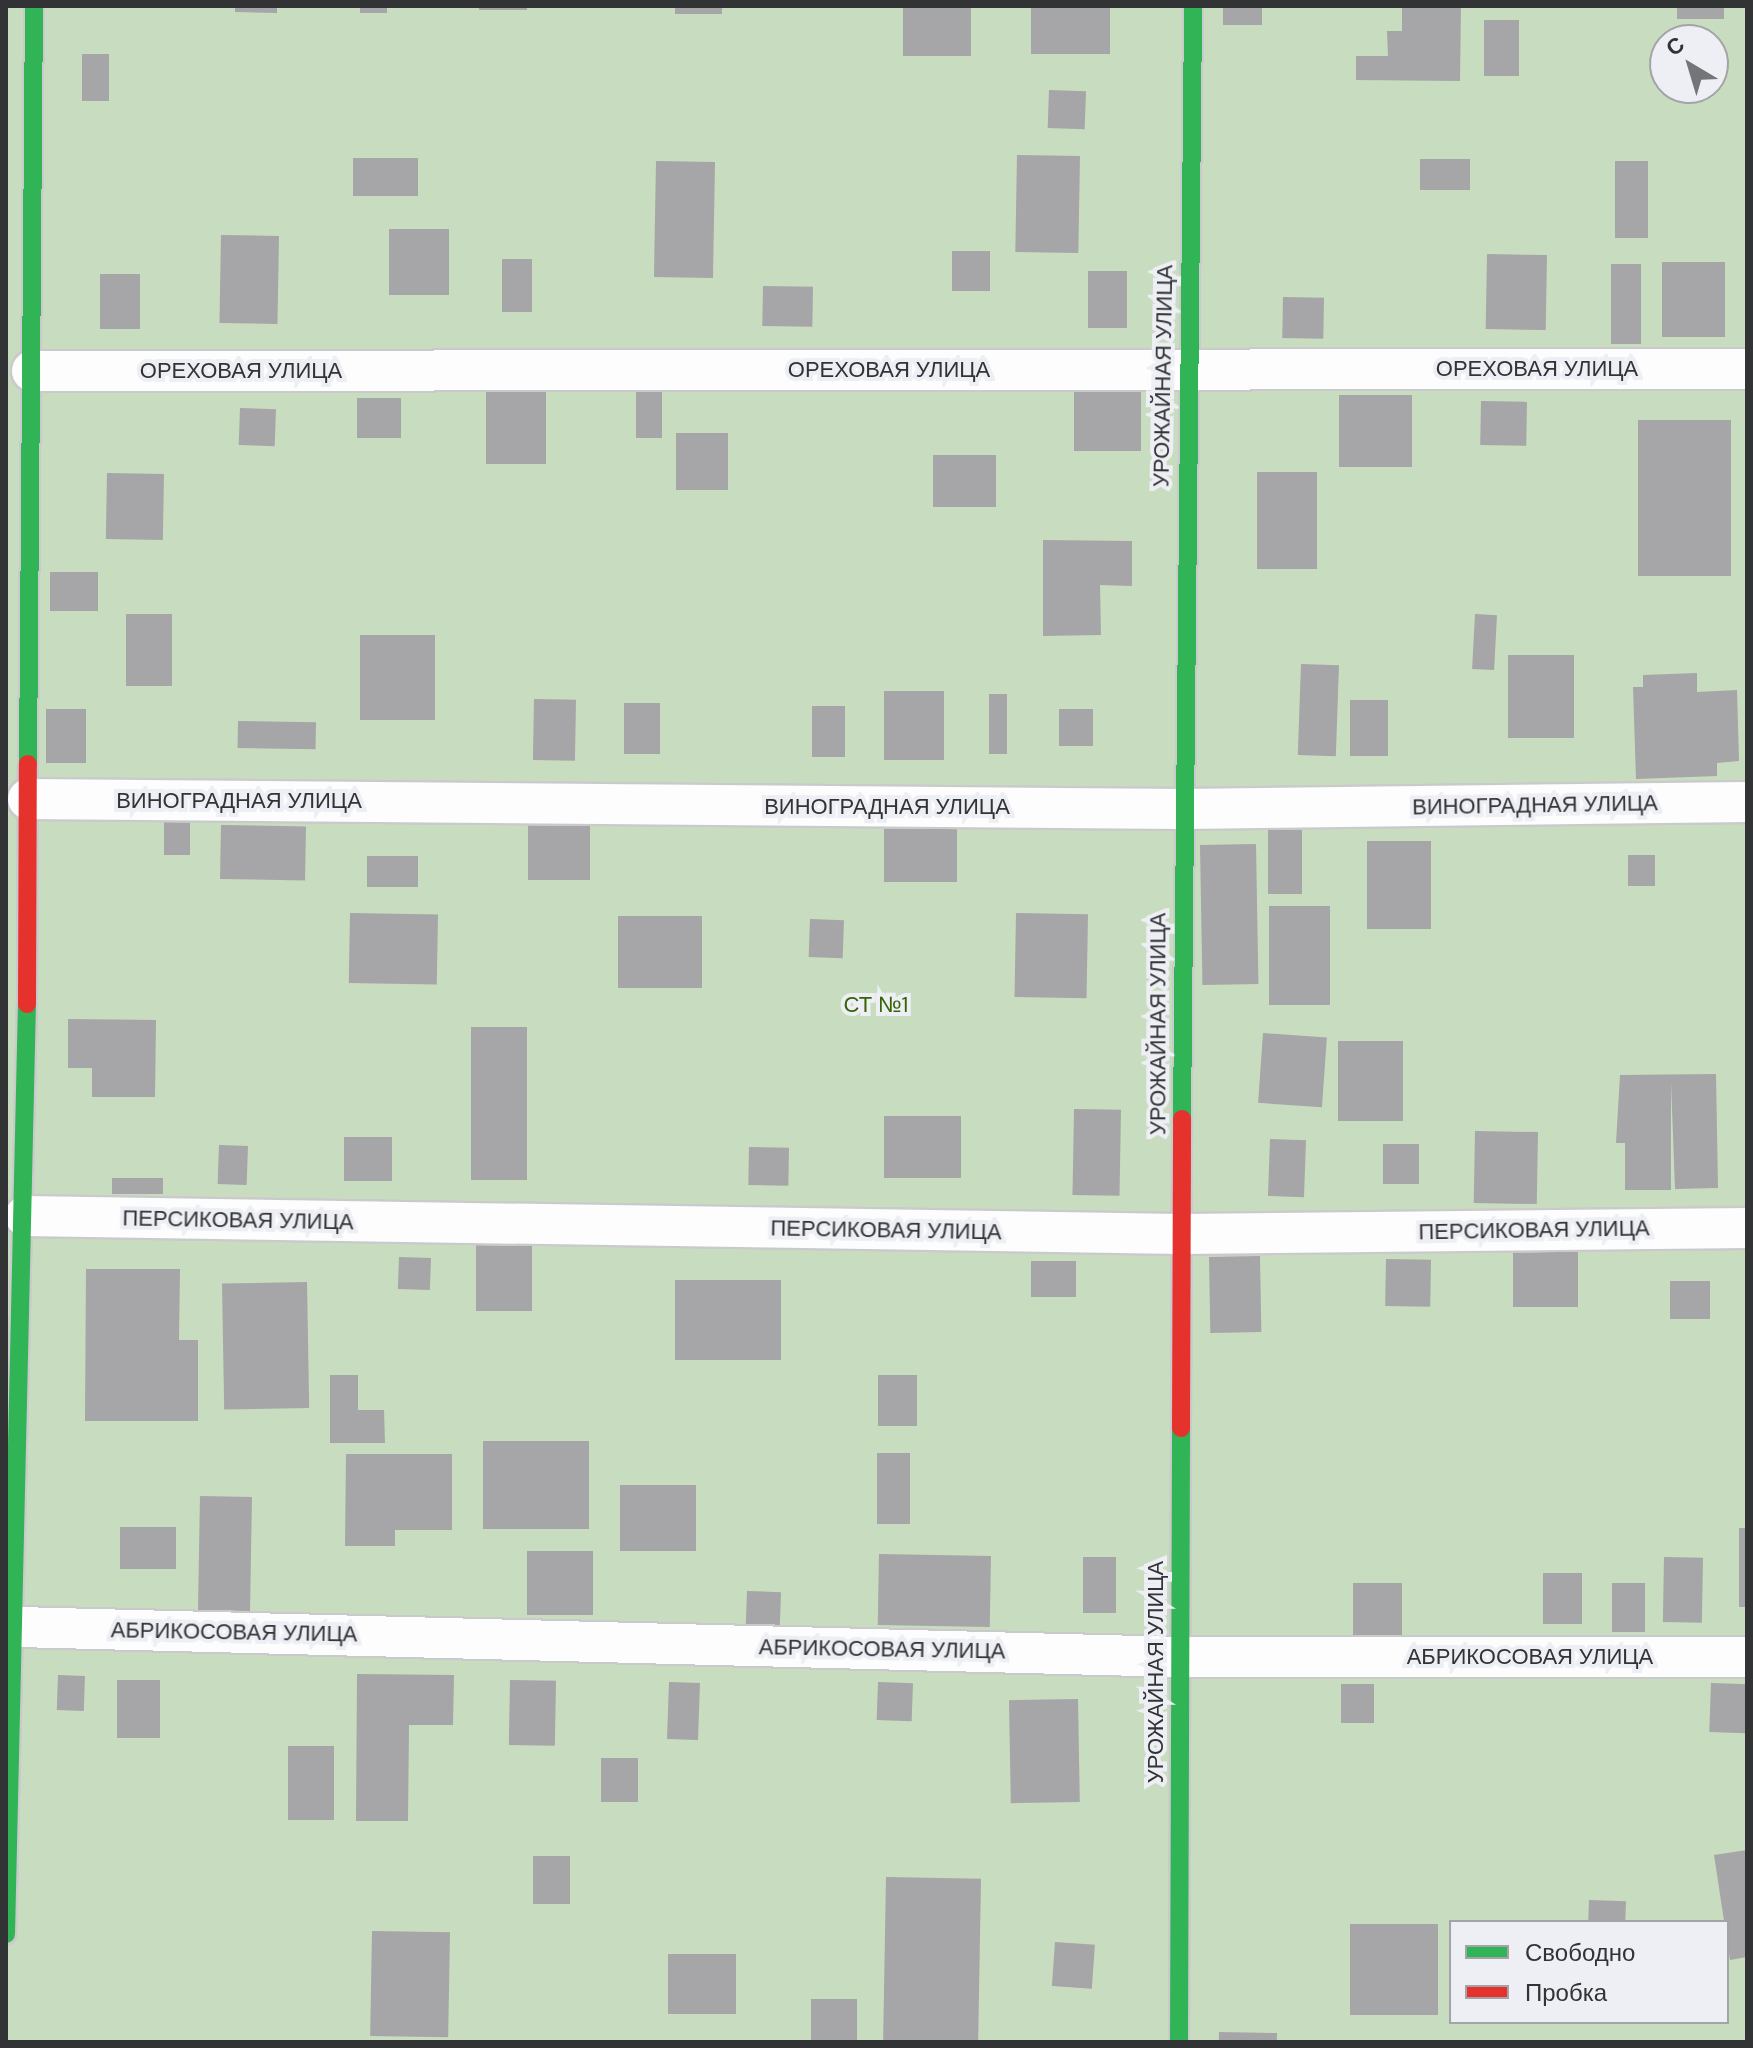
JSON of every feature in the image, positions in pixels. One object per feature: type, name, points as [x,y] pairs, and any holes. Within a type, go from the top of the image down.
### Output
[{"type":"street","points":[[6,1934],[10,1738],[18,1627],[15,1292],[25,1216],[15,850],[28,799],[32,371],[19,305],[34,6]]},
{"type":"street","name":"УРОЖАЙНАЯ УЛИЦА","points":[[1179,2042],[1183,809],[1193,6]]},
{"type":"street","name":"ОРЕХОВАЯ УЛИЦА","points":[[32,371],[1747,369]]},
{"type":"street","name":"ВИНОГРАДНАЯ УЛИЦА","points":[[28,799],[1183,809],[1747,802]]},
{"type":"street","name":"ПЕРСИКОВАЯ УЛИЦА","points":[[25,1216],[1181,1234],[1747,1228]]},
{"type":"street","name":"АБРИКОСОВАЯ УЛИЦА","points":[[18,1627],[1179,1657],[1747,1657]]},
{"type":"green space","name":"СТ №1","points":[[6,6],[1747,6],[1747,2042],[6,2042]]},
{"type":"building","points":[[235,6],[277,6],[277,13],[235,12]]},
{"type":"building","points":[[360,6],[387,6],[387,13],[360,13]]},
{"type":"building","points":[[479,6],[527,6],[527,10],[479,10]]},
{"type":"building","points":[[675,6],[722,6],[722,14],[675,14]]},
{"type":"building","points":[[903,6],[971,6],[971,56],[903,56]]},
{"type":"building","points":[[1031,6],[1110,6],[1110,54],[1031,54]]},
{"type":"building","points":[[1223,6],[1262,6],[1262,25],[1223,25]]},
{"type":"building","points":[[1402,6],[1461,6],[1460,81],[1356,80],[1356,56],[1388,56],[1387,31],[1402,31]]},
{"type":"building","points":[[1677,6],[1724,6],[1724,19],[1677,19]]},
{"type":"building","points":[[1484,20],[1519,20],[1519,76],[1484,76]]},
{"type":"building","points":[[82,54],[109,54],[109,101],[82,101]]},
{"type":"building","points":[[1049,90],[1086,91],[1085,129],[1048,128]]},
{"type":"building","points":[[1017,155],[1080,156],[1078,253],[1015,252]]},
{"type":"building","points":[[353,158],[418,158],[418,196],[353,196]]},
{"type":"building","points":[[1420,159],[1470,159],[1470,190],[1420,190]]},
{"type":"building","points":[[656,161],[715,162],[713,278],[654,277]]},
{"type":"building","points":[[1615,161],[1648,161],[1648,238],[1615,238]]},
{"type":"building","points":[[389,229],[449,229],[449,295],[389,295]]},
{"type":"building","points":[[221,235],[279,236],[277,324],[219,323]]},
{"type":"building","points":[[952,251],[990,251],[990,291],[952,291]]},
{"type":"building","points":[[1487,254],[1547,255],[1546,330],[1486,329]]},
{"type":"building","points":[[502,259],[532,259],[532,312],[502,312]]},
{"type":"building","points":[[1662,262],[1725,262],[1725,337],[1662,337]]},
{"type":"building","points":[[1611,264],[1641,264],[1641,344],[1611,344]]},
{"type":"building","points":[[1088,271],[1127,271],[1127,328],[1088,328]]},
{"type":"building","points":[[100,274],[140,274],[140,329],[100,329]]},
{"type":"building","points":[[763,286],[813,287],[812,327],[762,326]]},
{"type":"building","points":[[1283,297],[1324,298],[1323,339],[1282,338]]},
{"type":"building","points":[[486,379],[546,379],[546,464],[486,464]]},
{"type":"building","points":[[636,381],[662,381],[662,438],[636,438]]},
{"type":"building","points":[[1074,388],[1141,388],[1141,451],[1074,451]]},
{"type":"building","points":[[1339,395],[1412,395],[1412,467],[1339,467]]},
{"type":"building","points":[[357,398],[401,398],[401,438],[357,438]]},
{"type":"building","points":[[1481,401],[1527,402],[1526,446],[1480,445]]},
{"type":"building","points":[[240,408],[276,409],[275,446],[239,445]]},
{"type":"building","points":[[1638,420],[1731,420],[1731,576],[1638,576]]},
{"type":"building","points":[[676,433],[728,433],[728,490],[676,490]]},
{"type":"building","points":[[933,455],[996,455],[996,507],[933,507]]},
{"type":"building","points":[[1257,472],[1317,472],[1317,569],[1257,569]]},
{"type":"building","points":[[107,473],[164,474],[163,540],[106,539]]},
{"type":"building","points":[[1043,540],[1132,541],[1132,586],[1100,585],[1101,635],[1043,636]]},
{"type":"building","points":[[50,572],[98,572],[98,611],[50,611]]},
{"type":"building","points":[[126,614],[172,614],[172,686],[126,686]]},
{"type":"building","points":[[1475,614],[1497,615],[1494,670],[1472,669]]},
{"type":"building","points":[[360,635],[435,635],[435,720],[360,720]]},
{"type":"building","points":[[1508,655],[1574,655],[1574,738],[1508,738]]},
{"type":"building","points":[[1301,664],[1339,665],[1336,756],[1298,755]]},
{"type":"building","points":[[1697,673],[1697,692],[1737,690],[1739,761],[1717,763],[1717,776],[1636,779],[1633,687],[1643,687],[1643,675]]},
{"type":"building","points":[[884,691],[944,691],[944,760],[884,760]]},
{"type":"building","points":[[989,694],[1007,694],[1007,754],[989,754]]},
{"type":"building","points":[[534,699],[576,700],[575,761],[533,760]]},
{"type":"building","points":[[1350,700],[1388,700],[1388,756],[1350,756]]},
{"type":"building","points":[[624,703],[660,703],[660,754],[624,754]]},
{"type":"building","points":[[812,706],[845,706],[845,757],[812,757]]},
{"type":"building","points":[[46,709],[86,709],[86,763],[46,763]]},
{"type":"building","points":[[1059,709],[1093,709],[1093,746],[1059,746]]},
{"type":"building","points":[[238,721],[316,722],[316,749],[238,748]]},
{"type":"building","points":[[164,816],[190,816],[190,855],[164,855]]},
{"type":"building","points":[[528,817],[590,817],[590,880],[528,880]]},
{"type":"building","points":[[221,825],[306,826],[305,880],[220,879]]},
{"type":"building","points":[[884,825],[957,825],[957,882],[884,882]]},
{"type":"building","points":[[1268,829],[1302,829],[1302,894],[1268,894]]},
{"type":"building","points":[[1367,841],[1431,841],[1431,929],[1367,929]]},
{"type":"building","points":[[1256,844],[1258,984],[1202,985],[1200,845]]},
{"type":"building","points":[[1628,855],[1655,855],[1655,886],[1628,886]]},
{"type":"building","points":[[367,856],[418,856],[418,887],[367,887]]},
{"type":"building","points":[[1269,906],[1330,906],[1330,1005],[1269,1005]]},
{"type":"building","points":[[350,913],[438,915],[437,985],[349,983]]},
{"type":"building","points":[[1016,913],[1088,914],[1087,998],[1015,997]]},
{"type":"building","points":[[618,916],[702,916],[702,988],[618,988]]},
{"type":"building","points":[[810,919],[844,920],[843,958],[809,957]]},
{"type":"building","points":[[68,1019],[156,1020],[155,1097],[92,1097],[92,1068],[68,1068]]},
{"type":"building","points":[[471,1027],[527,1027],[527,1180],[471,1180]]},
{"type":"building","points":[[1263,1033],[1327,1037],[1322,1107],[1258,1103]]},
{"type":"building","points":[[1338,1041],[1403,1041],[1403,1121],[1338,1121]]},
{"type":"building","points":[[1716,1074],[1718,1188],[1675,1189],[1671,1082],[1671,1190],[1625,1190],[1625,1143],[1616,1143],[1620,1075]]},
{"type":"building","points":[[1074,1109],[1121,1110],[1119,1196],[1072,1195]]},
{"type":"building","points":[[884,1116],[961,1116],[961,1178],[884,1178]]},
{"type":"building","points":[[1475,1131],[1538,1132],[1537,1204],[1474,1203]]},
{"type":"building","points":[[344,1137],[392,1137],[392,1181],[344,1181]]},
{"type":"building","points":[[1270,1139],[1306,1140],[1304,1197],[1268,1196]]},
{"type":"building","points":[[1383,1144],[1419,1144],[1419,1184],[1383,1184]]},
{"type":"building","points":[[219,1145],[248,1146],[247,1185],[218,1184]]},
{"type":"building","points":[[749,1147],[789,1148],[788,1186],[748,1185]]},
{"type":"building","points":[[112,1178],[163,1178],[163,1194],[112,1194]]},
{"type":"building","points":[[476,1245],[532,1245],[532,1311],[476,1311]]},
{"type":"building","points":[[1513,1250],[1578,1250],[1578,1307],[1513,1307]]},
{"type":"building","points":[[1260,1256],[1261,1332],[1210,1333],[1209,1257]]},
{"type":"building","points":[[399,1257],[431,1258],[430,1290],[398,1289]]},
{"type":"building","points":[[1386,1259],[1431,1260],[1430,1307],[1385,1306]]},
{"type":"building","points":[[1031,1261],[1076,1261],[1076,1297],[1031,1297]]},
{"type":"building","points":[[86,1269],[180,1269],[179,1340],[198,1340],[198,1421],[85,1421]]},
{"type":"building","points":[[675,1280],[781,1280],[781,1360],[675,1360]]},
{"type":"building","points":[[1670,1281],[1710,1281],[1710,1319],[1670,1319]]},
{"type":"building","points":[[307,1282],[309,1408],[224,1409],[222,1283]]},
{"type":"building","points":[[330,1375],[358,1375],[358,1410],[384,1410],[385,1443],[330,1443]]},
{"type":"building","points":[[878,1375],[917,1375],[917,1426],[878,1426]]},
{"type":"building","points":[[483,1441],[589,1441],[589,1529],[483,1529]]},
{"type":"building","points":[[877,1453],[910,1453],[910,1524],[877,1524]]},
{"type":"building","points":[[346,1454],[452,1454],[452,1530],[395,1530],[395,1546],[345,1546]]},
{"type":"building","points":[[620,1485],[696,1485],[696,1551],[620,1551]]},
{"type":"building","points":[[200,1496],[252,1497],[250,1611],[198,1610]]},
{"type":"building","points":[[120,1527],[176,1527],[176,1569],[120,1569]]},
{"type":"building","points":[[1739,1528],[1747,1528],[1747,1607],[1739,1607]]},
{"type":"building","points":[[527,1551],[593,1551],[593,1615],[527,1615]]},
{"type":"building","points":[[879,1554],[991,1556],[990,1627],[878,1625]]},
{"type":"building","points":[[1083,1557],[1116,1557],[1116,1613],[1083,1613]]},
{"type":"building","points":[[1664,1557],[1703,1558],[1702,1623],[1663,1622]]},
{"type":"building","points":[[1543,1573],[1582,1573],[1582,1624],[1543,1624]]},
{"type":"building","points":[[1353,1583],[1402,1583],[1402,1636],[1353,1636]]},
{"type":"building","points":[[1612,1583],[1645,1583],[1645,1632],[1612,1632]]},
{"type":"building","points":[[747,1591],[781,1592],[780,1631],[746,1630]]},
{"type":"building","points":[[357,1674],[454,1675],[453,1725],[409,1725],[408,1821],[356,1821]]},
{"type":"building","points":[[58,1675],[85,1676],[84,1711],[57,1710]]},
{"type":"building","points":[[117,1680],[160,1680],[160,1738],[117,1738]]},
{"type":"building","points":[[510,1680],[556,1681],[555,1746],[509,1745]]},
{"type":"building","points":[[669,1682],[700,1683],[698,1740],[667,1739]]},
{"type":"building","points":[[878,1682],[913,1683],[912,1721],[877,1720]]},
{"type":"building","points":[[1711,1683],[1747,1684],[1745,1733],[1709,1732]]},
{"type":"building","points":[[1341,1684],[1374,1684],[1374,1723],[1341,1723]]},
{"type":"building","points":[[1078,1699],[1080,1802],[1011,1803],[1009,1700]]},
{"type":"building","points":[[288,1746],[334,1746],[334,1820],[288,1820]]},
{"type":"building","points":[[601,1758],[638,1758],[638,1802],[601,1802]]},
{"type":"building","points":[[1747,1850],[1747,1957],[1730,1960],[1729,1920],[1724,1920],[1714,1855]]},
{"type":"building","points":[[533,1856],[570,1856],[570,1904],[533,1904]]},
{"type":"building","points":[[886,1877],[981,1879],[978,2042],[883,2042]]},
{"type":"building","points":[[1589,1900],[1626,1901],[1625,1920],[1588,1920]]},
{"type":"building","points":[[1350,1924],[1438,1924],[1438,2015],[1350,2015]]},
{"type":"building","points":[[372,1931],[450,1932],[448,2037],[370,2036]]},
{"type":"building","points":[[1055,1942],[1095,1945],[1092,1989],[1052,1986]]},
{"type":"building","points":[[668,1954],[736,1954],[736,2014],[668,2014]]},
{"type":"building","points":[[811,1999],[857,1999],[857,2042],[811,2042]]},
{"type":"building","points":[[1219,2032],[1277,2033],[1277,2042],[1219,2042]]},
{"type":"traffic: fast","points":[[28,764],[34,6]]},
{"type":"traffic: fast","points":[[1182,1119],[1193,6]]},
{"type":"traffic: fast","points":[[6,1934],[27,1004]]},
{"type":"traffic: fast","points":[[1179,2042],[1181,1428]]},
{"type":"traffic: jam","points":[[27,1004],[28,764]]},
{"type":"traffic: jam","points":[[1181,1428],[1182,1119]]}]
